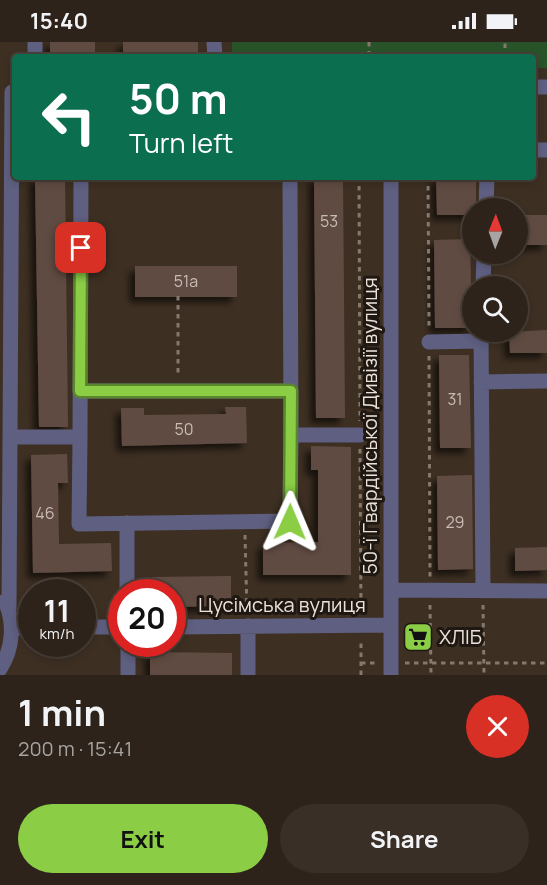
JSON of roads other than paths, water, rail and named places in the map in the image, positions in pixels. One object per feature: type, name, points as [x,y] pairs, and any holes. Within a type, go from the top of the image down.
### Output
[{"type":"street","points":[[9,92],[11,202],[9,609],[12,628],[9,675]]},
{"type":"street","points":[[81,180],[79,524],[290,522],[290,180]]},
{"type":"street","name":"50-ї Гвардійської Дивізії вулиця","points":[[391,180],[391,675]]},
{"type":"street","points":[[486,198],[487,180]]},
{"type":"street","points":[[429,342],[462,338]]},
{"type":"street","points":[[481,342],[483,591]]},
{"type":"street","points":[[481,382],[547,381]]},
{"type":"street","points":[[80,391],[291,391]]},
{"type":"street","points":[[291,435],[360,435]]},
{"type":"street","points":[[10,437],[80,437]]},
{"type":"street","points":[[127,523],[127,579]]},
{"type":"street","points":[[391,590],[547,591]]},
{"type":"street","points":[[0,591],[9,609]]},
{"type":"street","name":"Цусімська вулиця","points":[[186,627],[391,625]]},
{"type":"street","points":[[248,626],[248,675]]},
{"type":"street","points":[[12,628],[18,628]]},
{"type":"street","points":[[0,669],[9,651]]},
{"type":"street","points":[[128,657],[128,675]]},
{"type":"place","name":"ХЛІБ","points":[[418,637]]}]
